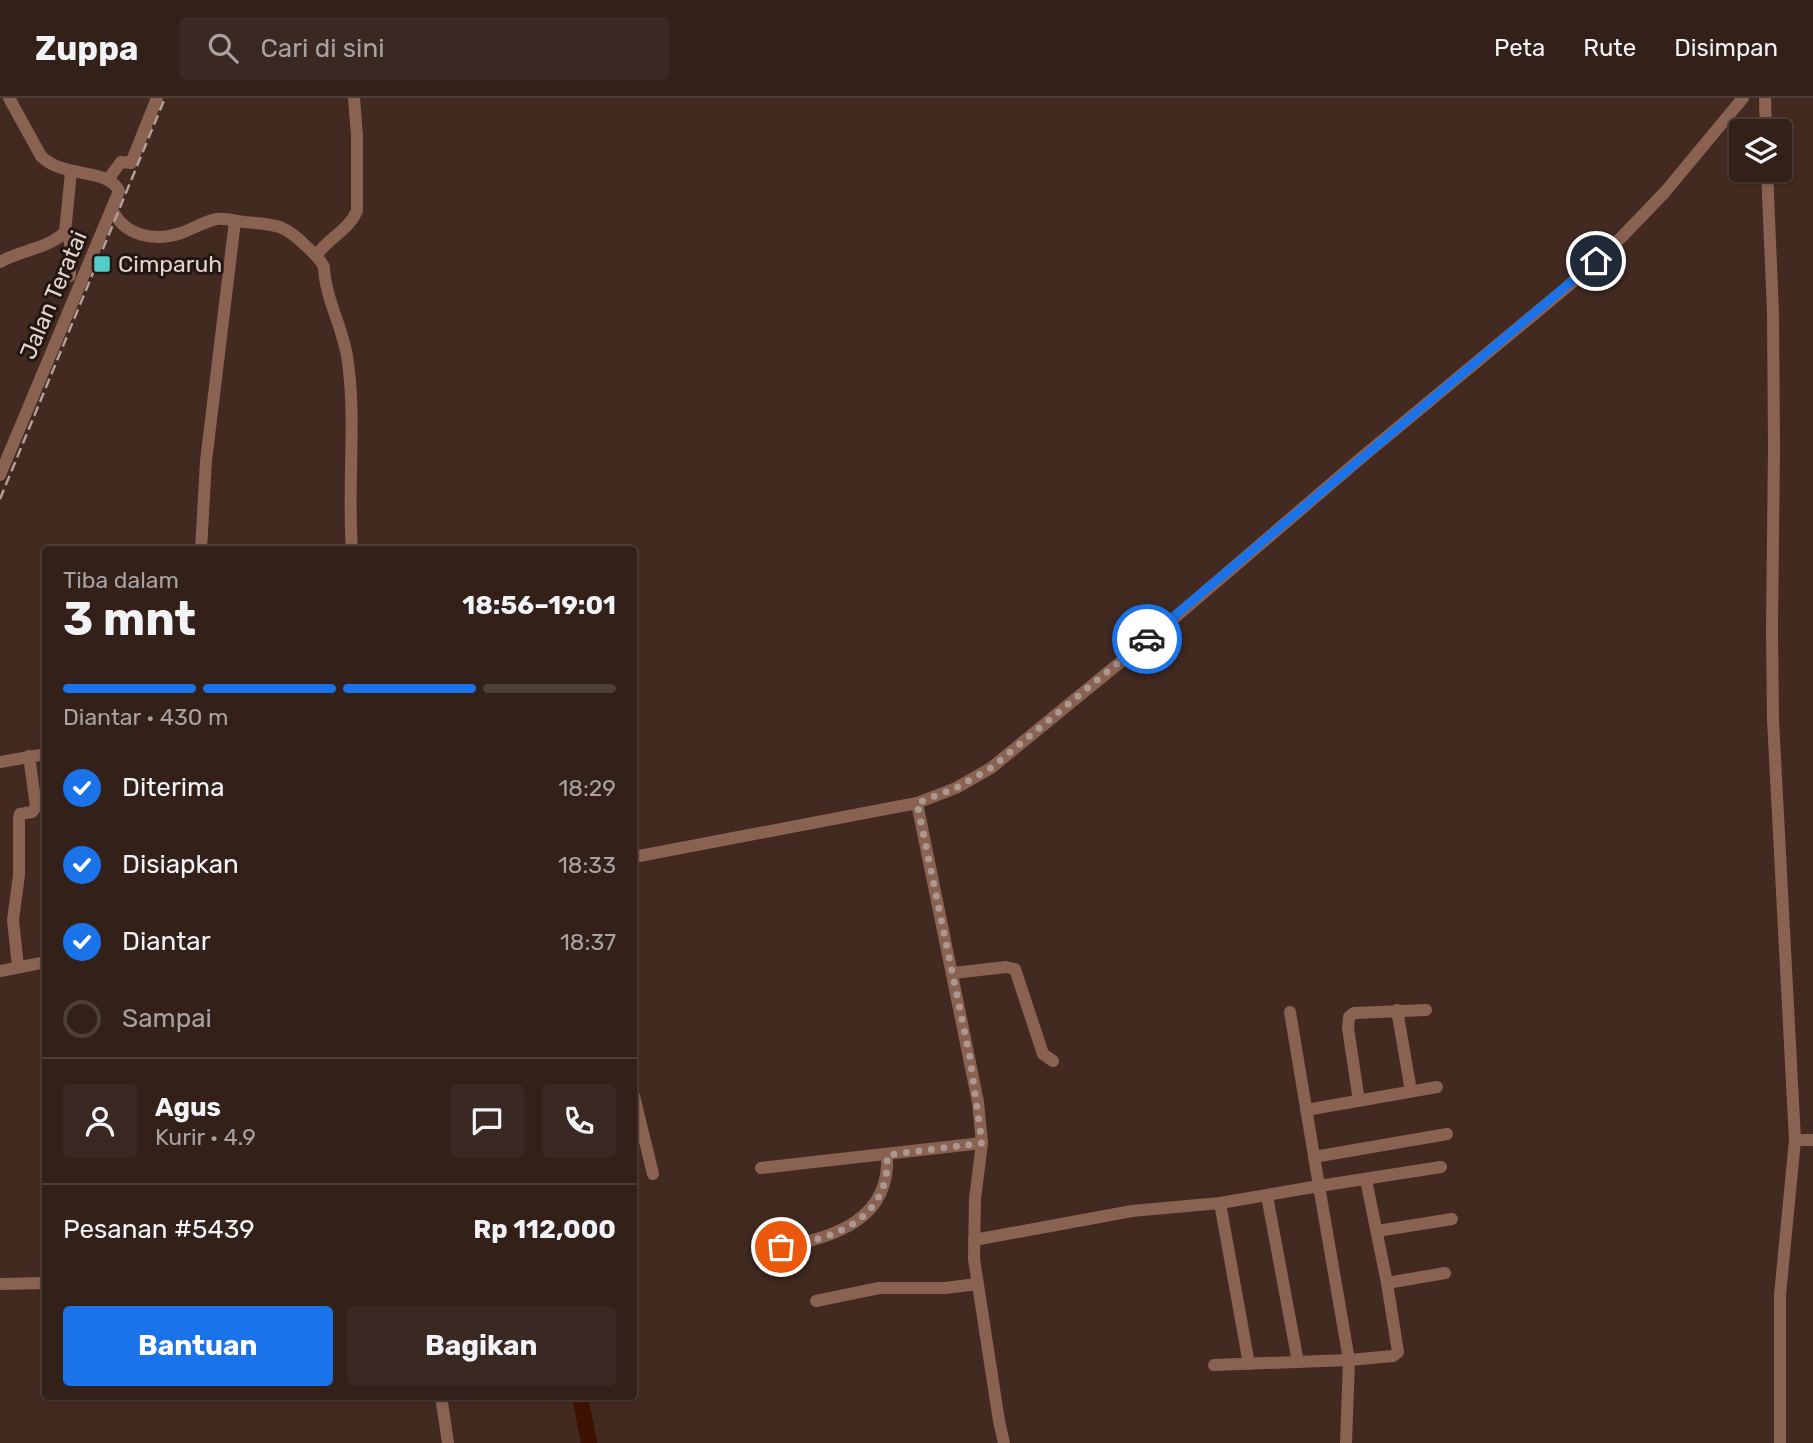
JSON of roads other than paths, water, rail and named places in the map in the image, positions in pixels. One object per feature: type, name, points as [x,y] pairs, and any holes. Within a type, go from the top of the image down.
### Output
[{"type":"street","points":[[9,98],[41,156],[59,169],[71,172],[113,173]]},
{"type":"street","points":[[113,173],[121,162],[131,163],[157,98]]},
{"type":"street","points":[[316,256],[321,247],[352,220],[357,211],[354,98]]},
{"type":"street","points":[[637,857],[917,803],[956,788],[991,768],[1172,620],[1361,457],[1611,248],[1665,192],[1743,98]]},
{"type":"street","points":[[1765,98],[1766,119]]},
{"type":"street","points":[[0,262],[12,255],[47,244],[65,232],[71,172]]},
{"type":"street","points":[[113,173],[119,191],[112,209],[119,222],[137,234],[153,237],[178,234],[218,219],[285,227],[324,267],[346,354],[351,399],[349,510],[352,546]]},
{"type":"street","points":[[1768,182],[1773,313],[1773,720],[1795,1140],[1780,1295],[1780,1443]]},
{"type":"street","name":"Jalan Teratai","points":[[0,475],[112,209]]},
{"type":"street","points":[[201,546],[206,461],[235,221]]},
{"type":"street","points":[[65,232],[69,237],[70,276]]},
{"type":"street","points":[[0,762],[42,754]]},
{"type":"street","points":[[18,967],[13,920],[19,875],[19,818],[20,814],[32,812],[36,807],[29,756]]},
{"type":"street","points":[[917,803],[978,1102],[982,1143],[975,1199],[977,1284],[1004,1443]]},
{"type":"street","points":[[0,971],[42,963]]},
{"type":"street","points":[[953,973],[1006,967],[1015,969],[1041,1049],[1047,1058],[1053,1061]]},
{"type":"street","points":[[1397,1010],[1411,1091]]},
{"type":"street","points":[[1359,1101],[1348,1019],[1354,1013],[1426,1010]]},
{"type":"street","points":[[1290,1012],[1349,1360],[1346,1443]]},
{"type":"street","points":[[1307,1110],[1437,1087]]},
{"type":"street","points":[[637,1108],[653,1174]]},
{"type":"street","points":[[1314,1157],[1447,1134]]},
{"type":"street","points":[[1795,1140],[1813,1140]]},
{"type":"street","points":[[761,1168],[982,1143]]},
{"type":"street","points":[[781,1247],[821,1239],[850,1226],[864,1215],[874,1204],[887,1179],[887,1155]]},
{"type":"street","points":[[974,1240],[1132,1212],[1220,1203],[1441,1167]]},
{"type":"street","points":[[1213,1366],[1349,1360],[1392,1356],[1398,1352],[1366,1180]]},
{"type":"street","points":[[1267,1196],[1298,1362]]},
{"type":"street","points":[[1220,1203],[1250,1364]]},
{"type":"street","points":[[1377,1231],[1452,1219]]},
{"type":"street","points":[[1387,1283],[1445,1273]]},
{"type":"street","points":[[0,1284],[42,1283]]},
{"type":"street","points":[[816,1301],[879,1288],[945,1288],[977,1284]]},
{"type":"street","points":[[442,1400],[448,1443]]},
{"type":"waterway","points":[[581,1400],[589,1443]]},
{"type":"railway","points":[[0,499],[165,98]]},
{"type":"place","name":"Cimparuh","points":[[102,264]]}]
